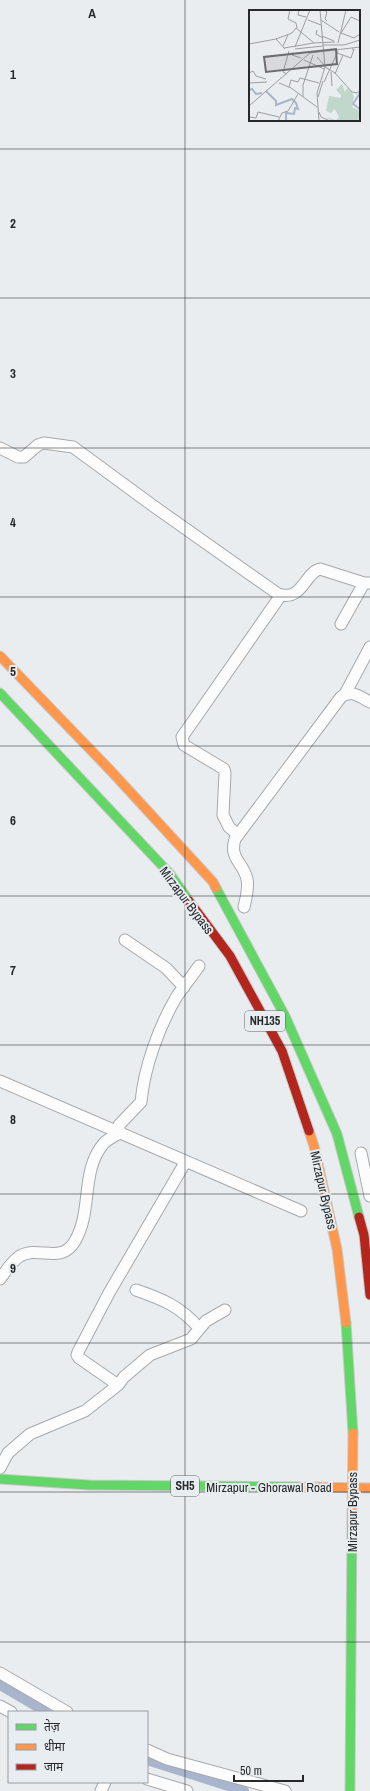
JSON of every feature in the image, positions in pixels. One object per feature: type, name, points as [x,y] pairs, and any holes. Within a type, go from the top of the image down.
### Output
[{"type":"main road","name":"NH135","points":[[0,656],[111,771],[213,882],[285,1016],[337,1134],[364,1234],[370,1295]]},
{"type":"main road","name":"Mirzapur Bypass","points":[[0,693],[170,874],[230,956],[282,1051],[314,1146],[337,1249],[348,1342],[353,1433],[350,1791]]},
{"type":"main road","name":"Mirzapur - Ghorawal Road","points":[[0,1479],[97,1485],[370,1488]]},
{"type":"street","points":[[0,448],[18,457],[24,457],[38,444],[44,443],[73,447],[152,505],[281,595]]},
{"type":"street","points":[[238,835],[229,827],[223,816],[224,768],[184,745],[182,737],[281,595],[299,591],[313,573],[320,569],[367,583],[341,624]]},
{"type":"street","points":[[244,907],[248,884],[246,877],[234,857],[233,850],[235,839],[319,725],[345,694],[370,647]]},
{"type":"street","points":[[345,694],[357,695],[370,702]]},
{"type":"street","points":[[125,940],[166,968],[184,986]]},
{"type":"street","points":[[119,1133],[118,1125],[141,1102],[143,1082],[168,1014],[184,986],[199,966]]},
{"type":"street","points":[[0,1081],[119,1133],[186,1160],[301,1211]]},
{"type":"street","points":[[0,1279],[15,1260],[21,1255],[40,1253],[62,1254],[68,1250],[75,1241],[82,1225],[86,1206],[90,1170],[94,1160],[104,1142],[119,1133]]},
{"type":"street","points":[[361,1153],[370,1196]]},
{"type":"street","points":[[118,1385],[79,1358],[77,1355],[109,1293],[186,1160]]},
{"type":"street","points":[[136,1290],[167,1301],[188,1315],[199,1328]]},
{"type":"street","points":[[0,1468],[8,1453],[30,1434],[85,1411],[118,1385],[124,1377],[150,1355],[190,1339],[206,1321],[225,1310]]},
{"type":"street","points":[[0,1673],[65,1711]]},
{"type":"street","points":[[148,1750],[167,1759],[285,1791]]},
{"type":"street","points":[[148,1779],[187,1791]]},
{"type":"waterway","points":[[0,1685],[44,1711]]},
{"type":"waterway","points":[[148,1760],[244,1791]]},
{"type":"traffic: fast","points":[[0,693],[170,874],[189,901]]},
{"type":"traffic: fast","points":[[216,888],[285,1016],[337,1134],[359,1217]]},
{"type":"traffic: fast","points":[[346,1323],[353,1433]]},
{"type":"traffic: fast","points":[[0,1479],[89,1485],[304,1487]]},
{"type":"traffic: fast","points":[[350,1791],[352,1524]]},
{"type":"traffic: slow","points":[[0,656],[111,771],[213,882],[216,888]]},
{"type":"traffic: slow","points":[[309,1131],[314,1146],[337,1249],[346,1323]]},
{"type":"traffic: slow","points":[[352,1524],[353,1433]]},
{"type":"traffic: slow","points":[[304,1487],[370,1488]]},
{"type":"traffic: jam","points":[[189,901],[230,956],[282,1051],[309,1131]]},
{"type":"traffic: jam","points":[[359,1217],[364,1235],[370,1295]]}]
